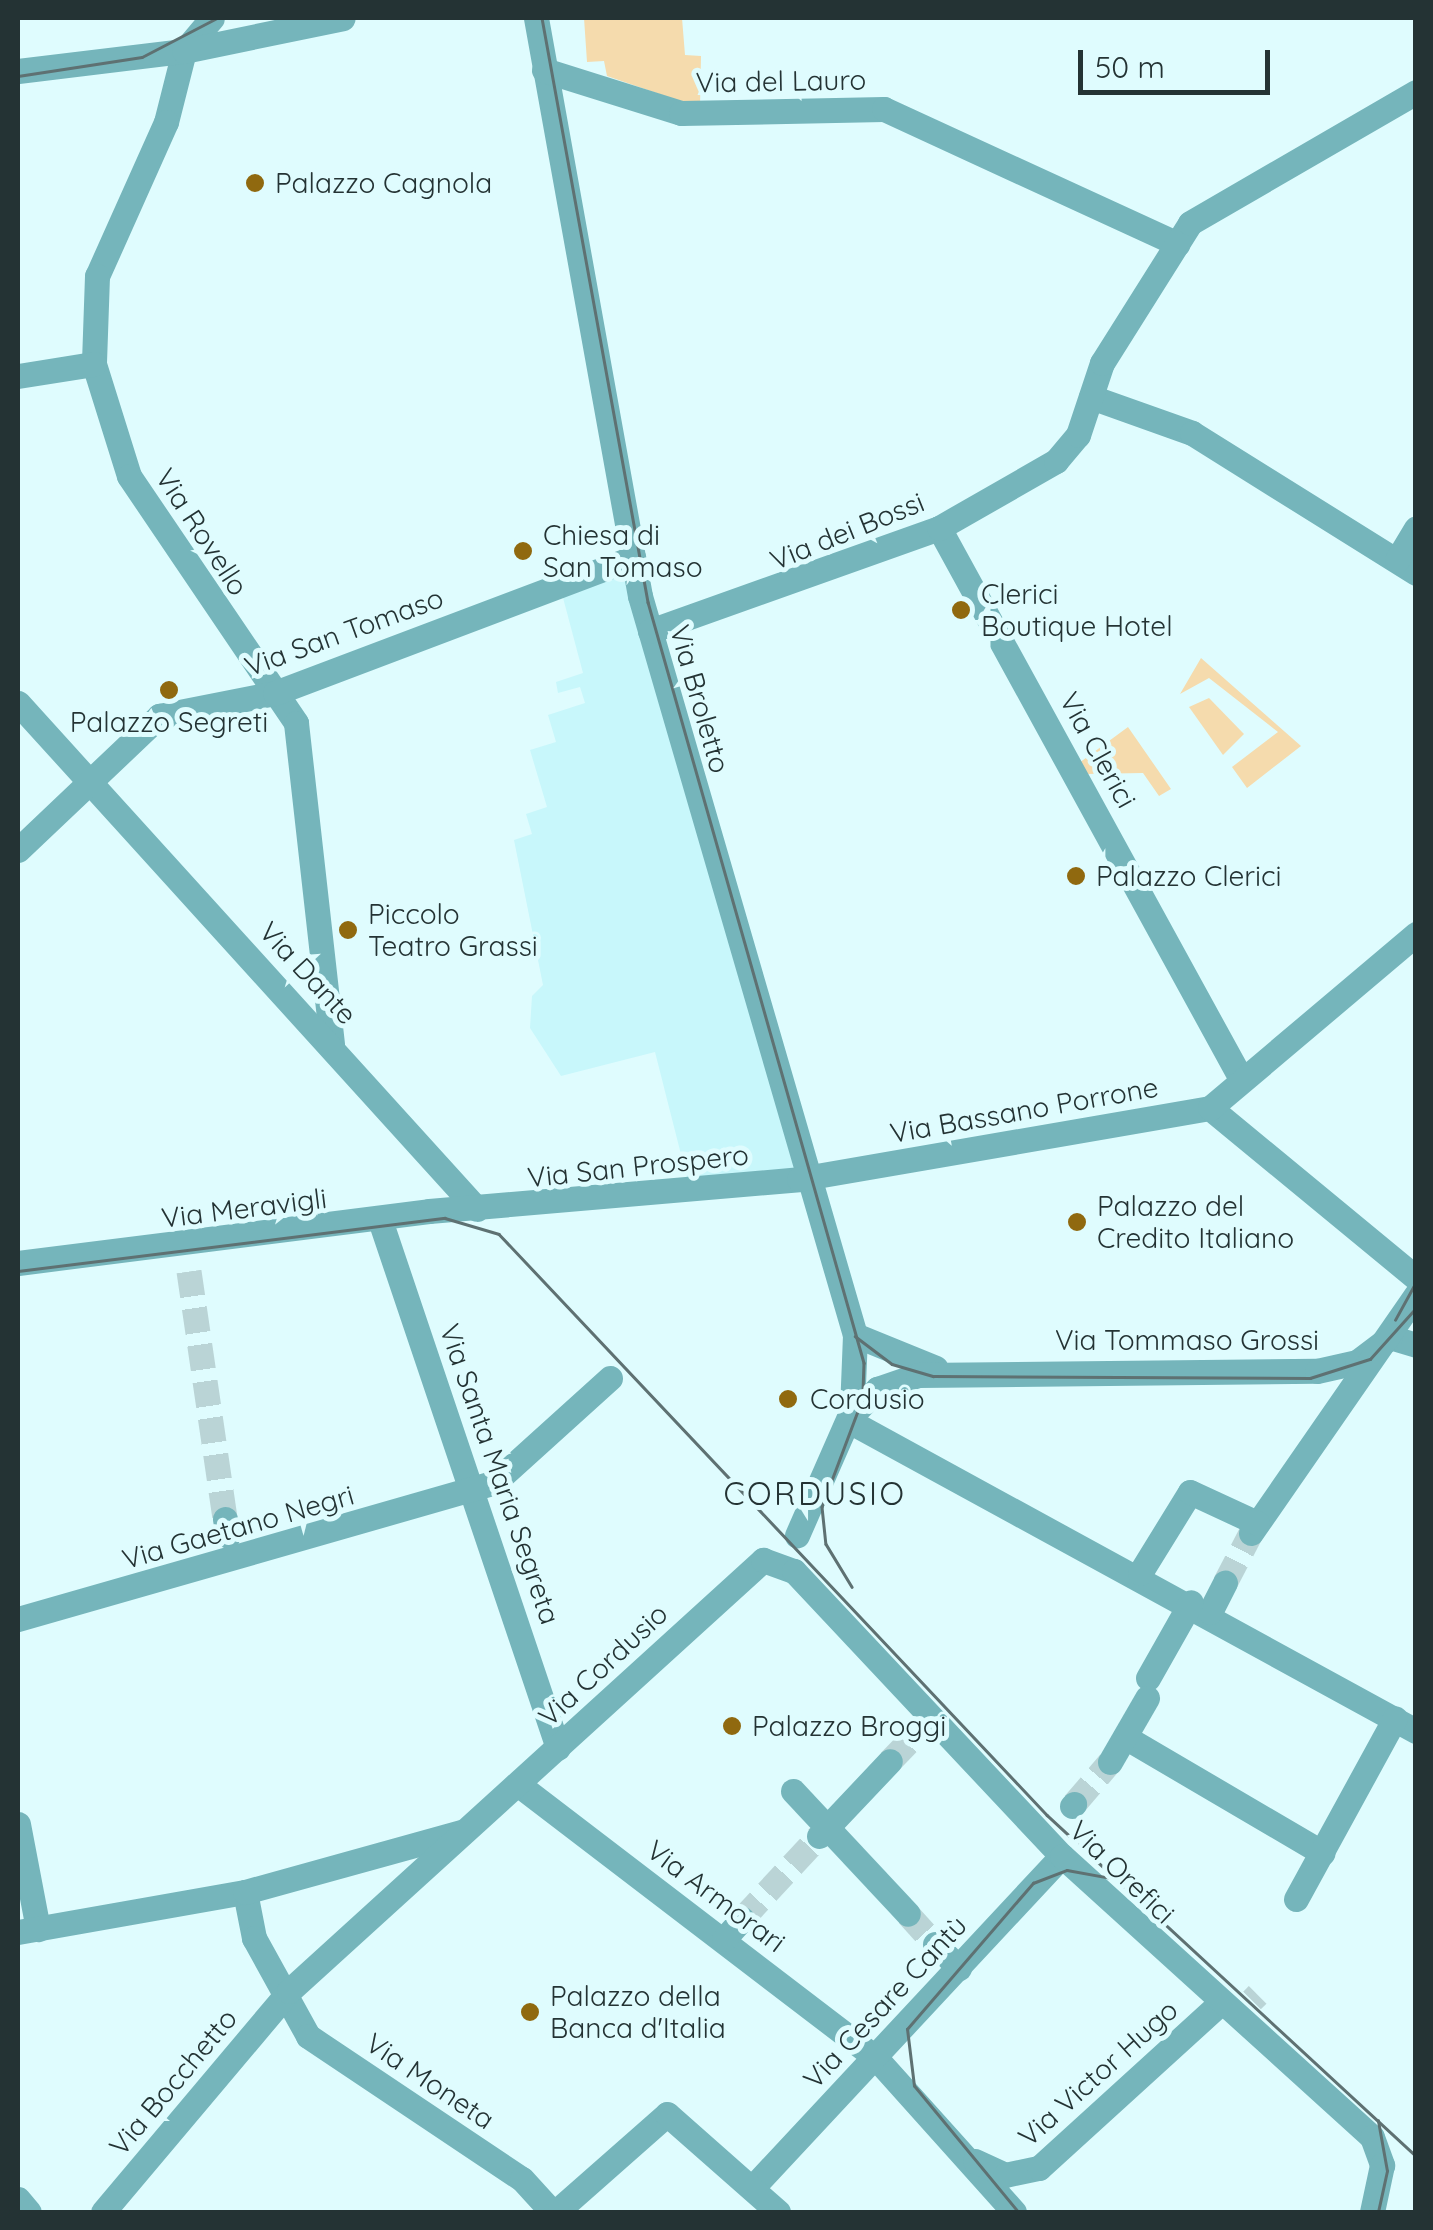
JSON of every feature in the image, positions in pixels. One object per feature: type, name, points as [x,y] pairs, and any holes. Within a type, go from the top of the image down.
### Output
[{"type":"street","points":[[184,51],[212,18]]},
{"type":"street","points":[[18,71],[184,51],[343,18]]},
{"type":"street","name":"Via Broletto","points":[[536,18],[650,631],[804,1178],[853,1330]]},
{"type":"street","name":"Via Rovello","points":[[184,51],[166,122],[97,276],[94,364],[129,476],[296,723],[332,1044]]},
{"type":"street","name":"Via del Lauro","points":[[544,70],[681,113],[884,109],[1177,244]]},
{"type":"street","points":[[1416,92],[1190,223],[1136,308],[1091,398],[1211,444],[1406,566],[1416,528]]},
{"type":"street","points":[[18,376],[94,364]]},
{"type":"street","name":"Via dei Bossi","points":[[650,631],[939,528],[1056,461],[1091,398]]},
{"type":"street","name":"Via Clerici","points":[[939,528],[1204,1003],[1239,1075]]},
{"type":"street","name":"Via San Tomaso","points":[[90,781],[159,716],[275,693],[634,558]]},
{"type":"street","name":"Via Dante","points":[[18,703],[478,1209]]},
{"type":"street","points":[[18,850],[90,781]]},
{"type":"street","points":[[1416,934],[1239,1075],[1210,1108],[1416,1278]]},
{"type":"street","name":"Via Bassano Porrone","points":[[804,1178],[1210,1108]]},
{"type":"street","name":"Via San Prospero","points":[[478,1209],[804,1178]]},
{"type":"street","name":"Via Meravigli","points":[[18,1263],[478,1209]]},
{"type":"street","name":"Via Santa Maria Segreta","points":[[380,1220],[474,1489],[558,1748]]},
{"type":"street","points":[[1140,1573],[1190,1492],[1254,1528],[1416,1295]]},
{"type":"street","points":[[849,1421],[853,1330],[908,1361],[976,1372]]},
{"type":"street","points":[[1390,1337],[1416,1346]]},
{"type":"street","name":"Via Tommaso Grossi","points":[[976,1372],[1317,1372],[1357,1362],[1390,1337]]},
{"type":"street","points":[[797,1536],[849,1421],[885,1386],[976,1372]]},
{"type":"street","name":"Via Gaetano Negri","points":[[18,1619],[496,1482],[610,1378]]},
{"type":"street","points":[[849,1421],[971,1481],[1406,1724],[1296,1898]]},
{"type":"street","name":"Via Cordusio","points":[[472,1829],[748,1570],[783,1562]]},
{"type":"street","name":"Via Orefici","points":[[783,1562],[850,1630],[923,1728],[1217,2006],[1372,2138],[1382,2165],[1372,2212]]},
{"type":"street","points":[[1110,1762],[1147,1688],[1200,1607],[1224,1583]]},
{"type":"street","points":[[1124,1737],[1323,1853]]},
{"type":"street","points":[[825,1830],[890,1761]]},
{"type":"street","name":"Via Armorari","points":[[519,1785],[875,2057],[1014,2212]]},
{"type":"street","points":[[794,1791],[825,1830],[908,1914]]},
{"type":"street","points":[[18,1824],[28,1930],[246,1892],[472,1829]]},
{"type":"street","name":"Via Bocchetto","points":[[103,2212],[289,1991],[472,1829]]},
{"type":"street","name":"Via Cesare Cantù","points":[[752,2188],[1062,1856]]},
{"type":"street","name":"Via Moneta","points":[[246,1892],[254,1938],[289,1991],[308,2036],[522,2178],[554,2212]]},
{"type":"street","points":[[724,1939],[742,1919]]},
{"type":"street","points":[[935,1944],[959,1968]]},
{"type":"street","name":"Via Victor Hugo","points":[[961,2152],[1026,2176],[1217,2006]]},
{"type":"street","points":[[554,2212],[667,2114],[778,2212]]},
{"type":"street","points":[[18,2199],[28,2212]]},
{"type":"shaded area","points":[[584,18],[682,18],[685,55],[701,56],[700,108],[607,76],[604,61],[587,62]]},
{"type":"shaded area","points":[[633,560],[803,1178],[690,1190],[655,1052],[561,1076],[530,1028],[532,996],[543,985],[514,840],[532,834],[526,814],[547,807],[530,750],[556,742],[548,715],[585,703],[580,687],[558,693],[556,682],[583,673],[562,594]]},
{"type":"shaded area","points":[[1201,658],[1301,746],[1247,788],[1232,767],[1278,732],[1209,678],[1180,694]]},
{"type":"shaded area","points":[[1209,698],[1244,734],[1223,755],[1189,707]]},
{"type":"shaded area","points":[[1128,727],[1171,789],[1159,796],[1143,773],[1086,774],[1079,763]]},
{"type":"tunnel","points":[[189,1271],[225,1519]]},
{"type":"tunnel","points":[[1225,1583],[1251,1533]]},
{"type":"tunnel","points":[[890,1761],[914,1736]]},
{"type":"tunnel","points":[[1074,1804],[1110,1762]]},
{"type":"tunnel","points":[[742,1919],[819,1836]]},
{"type":"tunnel","points":[[908,1914],[935,1944]]},
{"type":"tunnel","points":[[1252,2000],[1258,1994]]},
{"type":"tram line","points":[[18,76],[142,57],[217,18]]},
{"type":"tram line","points":[[542,18],[648,602],[864,1363],[863,1398],[822,1507],[826,1544],[852,1587]]},
{"type":"tram line","points":[[18,1271],[445,1218],[499,1234],[1047,1815],[1416,2156]]},
{"type":"tram line","points":[[1395,1320],[1416,1282]]},
{"type":"tram line","points":[[855,1336],[892,1364],[933,1376],[1310,1378],[1370,1359],[1416,1308]]},
{"type":"tram line","points":[[1018,2212],[914,2086],[907,2029],[1033,1883],[1067,1870],[1111,1878]]},
{"type":"tram line","points":[[1378,2121],[1387,2171],[1378,2212]]},
{"type":"place","name":"Palazzo Cagnola","points":[[255,183]]},
{"type":"place","name":"Chiesa di San Tomaso","points":[[523,551]]},
{"type":"place","name":"Clerici Boutique Hotel","points":[[961,610]]},
{"type":"place","name":"Palazzo Segreti","points":[[169,690]]},
{"type":"place","name":"Palazzo Clerici","points":[[1076,876]]},
{"type":"place","name":"Piccolo Teatro Grassi","points":[[348,930]]},
{"type":"place","name":"Palazzo del Credito Italiano","points":[[1077,1222]]},
{"type":"place","name":"Cordusio","points":[[788,1399]]},
{"type":"place","name":"Palazzo Broggi","points":[[732,1726]]},
{"type":"place","name":"Palazzo della Banca d'Italia","points":[[530,2012]]},
{"type":"district","name":"CORDUSIO","points":[[815,1493]]}]
